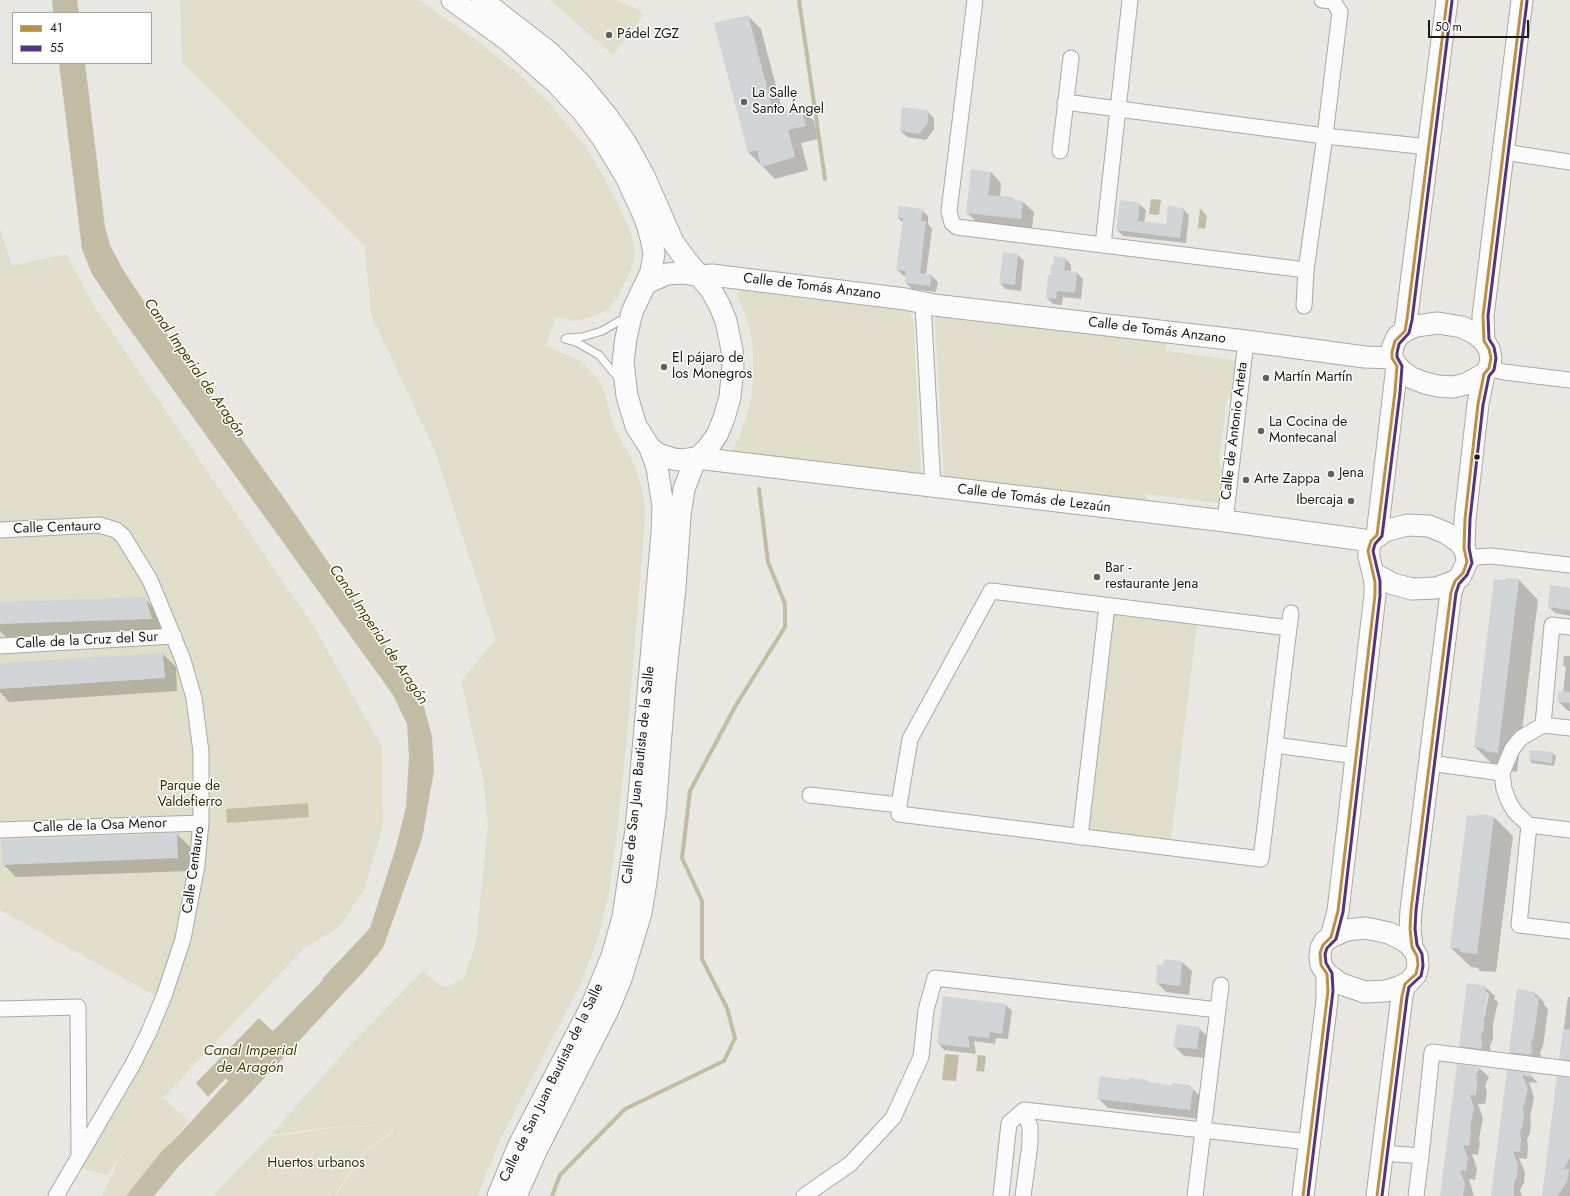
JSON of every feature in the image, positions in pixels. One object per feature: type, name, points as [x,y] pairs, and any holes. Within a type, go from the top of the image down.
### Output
[{"type":"street","name":"Calle de San Juan Bautista de la Salle","points":[[452,0],[506,39],[544,71],[575,104],[603,138],[626,177],[639,203],[648,228],[654,253],[653,267],[628,324],[624,356],[624,374],[627,396],[636,426],[650,448],[658,454],[673,459],[681,460],[696,458],[712,443],[724,418],[730,397],[733,366],[732,350],[726,322],[719,304],[712,290],[673,242],[653,194],[639,166],[626,143],[607,116],[581,84],[549,52],[482,0]]},
{"type":"street","points":[[975,0],[949,211],[952,223],[962,228],[1306,270]]},
{"type":"street","points":[[1102,245],[1130,0]]},
{"type":"street","points":[[1304,306],[1306,270],[1325,136],[1340,12],[1330,0]]},
{"type":"street","points":[[1405,331],[1447,0]]},
{"type":"street","points":[[1484,341],[1483,316],[1522,0]]},
{"type":"street","points":[[1060,151],[1071,58]]},
{"type":"street","points":[[1065,102],[1325,136],[1429,147]]},
{"type":"street","points":[[1504,152],[1570,162]]},
{"type":"street","points":[[647,283],[667,274],[683,273],[699,275]]},
{"type":"street","name":"Calle de Tomás Anzano","points":[[699,275],[712,275],[905,299],[923,303],[1246,341],[1395,362]]},
{"type":"street","points":[[923,303],[933,487]]},
{"type":"street","points":[[1412,947],[1394,935],[1373,928],[1354,928],[1331,937],[1323,945],[1320,953],[1321,965],[1327,974],[1341,984],[1365,992],[1386,991],[1405,984],[1416,974],[1418,965],[1417,956],[1412,947],[1410,930],[1411,910],[1451,592],[1455,581],[1463,572],[1465,555],[1464,519],[1478,404],[1487,371],[1491,354],[1484,341],[1468,329],[1446,323],[1423,324],[1405,331],[1395,341],[1392,352],[1395,362],[1403,372],[1412,378],[1438,386],[1466,384],[1487,371],[1570,380]]},
{"type":"street","name":"Calle de Antonio Arteta","points":[[1225,521],[1246,341]]},
{"type":"street","points":[[1331,937],[1338,911],[1375,595],[1374,573],[1369,557],[1374,538],[1395,362]]},
{"type":"street","name":"Calle de San Juan Bautista de la Salle","points":[[498,1196],[519,1145],[592,1005],[612,956],[623,917],[636,830],[662,533],[663,506],[657,467],[650,448]]},
{"type":"street","name":"Calle de San Juan Bautista de la Salle","points":[[516,1196],[536,1151],[608,1010],[623,972],[640,913],[655,813],[680,516],[684,489],[696,458]]},
{"type":"street","name":"Calle de Tomás de Lezaún","points":[[696,458],[1374,538]]},
{"type":"street","name":"Calle Centauro","points":[[0,530],[90,525],[108,526],[116,530],[125,540],[150,580],[174,636],[188,675],[194,698],[201,752],[201,823],[197,865],[183,939],[164,996],[148,1034],[133,1064],[56,1196]]},
{"type":"street","points":[[1374,538],[1390,529],[1407,525],[1429,526],[1452,537],[1465,555],[1477,557],[1491,556],[1570,565]]},
{"type":"street","points":[[1374,573],[1393,584],[1412,589],[1436,588],[1455,581]]},
{"type":"street","points":[[1289,628],[991,591],[910,739],[899,805],[899,814],[1260,859],[1291,613]]},
{"type":"street","points":[[1080,837],[1107,606]]},
{"type":"street","points":[[1543,725],[1552,625],[1570,627]]},
{"type":"street","name":"Calle de la Cruz del Sur","points":[[0,646],[174,636]]},
{"type":"street","points":[[1570,728],[1543,725],[1521,738],[1512,749],[1502,773],[1504,789],[1509,802],[1515,812],[1530,825],[1570,830]]},
{"type":"street","points":[[1275,745],[1356,756]]},
{"type":"street","points":[[1430,763],[1502,773]]},
{"type":"street","points":[[810,795],[899,805]]},
{"type":"street","name":"Calle de la Osa Menor","points":[[0,830],[201,823]]},
{"type":"street","points":[[1530,825],[1519,925],[1570,931]]},
{"type":"street","points":[[1303,1196],[1327,1000],[1327,974]]},
{"type":"street","points":[[804,1196],[850,1164],[893,1118],[921,1057],[926,1010],[935,978],[1218,1010]]},
{"type":"street","points":[[1377,1196],[1402,996],[1405,984]]},
{"type":"street","points":[[1195,1196],[1221,985]]},
{"type":"street","points":[[0,1009],[78,1007],[80,1113],[79,1158]]},
{"type":"street","points":[[1416,1196],[1432,1052],[1570,1068]]},
{"type":"street","points":[[1001,1196],[1009,1123],[1024,1110],[1309,1142]]},
{"type":"street","points":[[1022,1196],[1030,1144],[1030,1127],[1024,1110]]},
{"type":"street","points":[[80,1113],[88,1126],[94,1132]]},
{"type":"street","points":[[1383,1152],[1421,1156]]},
{"type":"lane","points":[[627,396],[614,372],[599,355],[578,343],[565,339],[582,337],[602,331],[616,324],[632,312]]},
{"type":"green space","points":[[180,0],[419,0],[473,38],[520,75],[550,104],[587,149],[613,194],[629,228],[635,249],[632,268],[616,299],[607,310],[594,316],[574,321],[556,317],[546,346],[581,361],[598,379],[605,394],[616,431],[629,454],[639,478],[645,505],[628,725],[609,893],[599,934],[583,979],[502,1136],[477,1196],[335,1196],[366,1151],[393,1133],[392,1125],[332,1127],[271,1135],[343,1053],[423,971],[439,985],[449,987],[464,977],[476,943],[488,825],[484,784],[461,681],[496,640],[436,453],[371,315],[365,247],[182,62]]},
{"type":"green space","name":"Pádel ZGZ","points":[[550,0],[617,0],[639,10],[643,15],[613,55]]},
{"type":"green space","name":"Parque de Valdefierro","points":[[0,229],[12,266],[66,254],[94,306],[314,627],[382,747],[383,824],[365,888],[339,927],[303,949],[163,1098],[188,1120],[176,1138],[161,1152],[126,1196],[102,1196],[118,1161],[128,1144],[107,1175],[75,1166],[148,1034],[170,1001],[156,996],[0,910]]},
{"type":"green space","points":[[741,290],[908,311],[913,318],[921,473],[918,475],[733,454],[731,451],[739,438],[747,414],[752,394],[753,375],[753,349],[750,328],[737,294]]},
{"type":"green space","points":[[937,316],[1166,342],[1166,351],[1235,360],[1231,396],[1227,400],[1219,462],[1222,467],[1218,503],[1146,494],[1145,504],[944,477],[935,321]]},
{"type":"green space","points":[[1113,614],[1197,623],[1171,840],[1088,830]]},
{"type":"green space","name":"Huertos urbanos","points":[[391,1125],[392,1132],[365,1150],[334,1196],[212,1196],[269,1137],[332,1128]]},
{"type":"water","points":[[52,0],[77,0],[79,12],[53,12]]},
{"type":"water","name":"Canal Imperial de Aragón","points":[[59,64],[85,64],[105,227],[110,245],[122,268],[284,498],[405,674],[424,707],[432,736],[434,771],[422,839],[383,948],[365,970],[244,1100],[179,1166],[154,1196],[126,1196],[161,1152],[176,1138],[228,1081],[226,1078],[208,1097],[196,1083],[259,1018],[273,1031],[370,928],[396,847],[406,807],[409,757],[407,724],[393,695],[123,320],[92,274],[82,249]]},
{"type":"water","points":[[1151,199],[1161,200],[1159,215],[1149,214]]},
{"type":"water","points":[[1200,208],[1207,216],[1205,229],[1198,228]]},
{"type":"water","points":[[308,803],[309,817],[227,823],[226,809]]},
{"type":"water","points":[[945,1054],[959,1055],[956,1081],[942,1080]]},
{"type":"water","points":[[978,1055],[986,1056],[984,1072],[976,1071]]},
{"type":"pier","points":[[321,978],[323,980],[273,1031],[257,1016],[260,1016],[273,1029]]},
{"type":"building","points":[[748,15],[774,114],[801,107],[806,126],[788,130],[795,157],[761,167],[757,150],[748,153],[714,23]]},
{"type":"building","points":[[902,107],[928,110],[928,123],[919,134],[900,131]]},
{"type":"building","points":[[971,169],[991,172],[988,195],[1013,197],[1013,199],[1023,201],[1021,219],[966,213]]},
{"type":"building","points":[[1120,200],[1140,203],[1138,221],[1166,224],[1168,206],[1184,208],[1180,238],[1116,230]]},
{"type":"building","points":[[899,206],[923,209],[921,221],[926,221],[920,273],[932,274],[930,286],[905,283],[906,271],[896,270],[903,218],[897,218]]},
{"type":"building","points":[[1003,252],[1018,254],[1015,285],[999,283]]},
{"type":"building","points":[[1054,256],[1066,258],[1064,270],[1077,272],[1075,293],[1057,291],[1056,299],[1046,298],[1048,275],[1050,275],[1051,265],[1053,266]]},
{"type":"building","points":[[1506,578],[1519,579],[1498,753],[1485,751],[1485,749],[1474,747],[1494,579],[1506,580]]},
{"type":"building","points":[[1550,585],[1570,588],[1570,610],[1548,607]]},
{"type":"building","points":[[145,597],[152,619],[0,624],[0,602]]},
{"type":"building","points":[[163,653],[165,678],[0,689],[0,663]]},
{"type":"building","points":[[1559,691],[1570,692],[1570,703],[1557,702]]},
{"type":"building","points":[[1530,750],[1553,752],[1552,763],[1529,760]]},
{"type":"building","points":[[1477,814],[1494,816],[1477,954],[1460,952],[1460,949],[1450,948],[1467,815],[1476,816]]},
{"type":"building","points":[[177,833],[178,858],[2,865],[1,840]]},
{"type":"building","points":[[1164,959],[1182,961],[1180,986],[1156,983],[1157,965],[1163,965]]},
{"type":"building","points":[[1467,983],[1486,986],[1485,991],[1488,992],[1484,1014],[1484,1029],[1481,1036],[1481,1049],[1459,1046]]},
{"type":"building","points":[[1517,989],[1535,992],[1535,997],[1539,998],[1534,1036],[1531,1043],[1531,1055],[1509,1052]]},
{"type":"building","points":[[943,996],[1006,1004],[1002,1034],[990,1032],[989,1038],[968,1036],[970,1048],[937,1044]]},
{"type":"building","points":[[1177,1024],[1200,1027],[1197,1049],[1173,1047]]},
{"type":"building","points":[[1563,1029],[1570,1029],[1570,1060],[1559,1059]]},
{"type":"building","points":[[1457,1064],[1480,1067],[1476,1075],[1476,1095],[1470,1095],[1474,1108],[1470,1128],[1471,1133],[1469,1146],[1463,1145],[1468,1158],[1466,1171],[1460,1170],[1465,1184],[1463,1196],[1440,1196]]},
{"type":"building","points":[[1507,1070],[1531,1073],[1532,1077],[1522,1075],[1528,1089],[1523,1109],[1523,1125],[1520,1132],[1520,1152],[1513,1151],[1518,1165],[1517,1176],[1514,1183],[1514,1196],[1491,1196]]},
{"type":"building","points":[[1100,1076],[1129,1080],[1129,1078],[1148,1080],[1148,1082],[1169,1085],[1172,1085],[1172,1083],[1190,1085],[1190,1087],[1193,1088],[1190,1110],[1097,1099]]},
{"type":"building","points":[[1557,1076],[1570,1078],[1570,1157],[1564,1169],[1569,1169],[1567,1182],[1557,1196],[1542,1196]]},
{"type":"waterway","points":[[799,0],[825,179]]},
{"type":"waterway","points":[[552,1196],[560,1175],[625,1109],[724,1061],[735,1038],[727,1008],[702,959],[702,901],[682,858],[690,791],[736,705],[785,627],[785,604],[768,562],[759,489]]},
{"type":"transit line","name":"41","points":[[1303,1196],[1328,991],[1327,974],[1321,965],[1320,953],[1323,945],[1331,937],[1338,911],[1375,595],[1375,582],[1368,551],[1371,541],[1377,535],[1395,392],[1397,366],[1392,358],[1392,352],[1395,341],[1405,331],[1407,319],[1447,0]]},
{"type":"transit line","name":"41","points":[[1377,1196],[1402,996],[1405,984],[1416,974],[1418,965],[1417,956],[1412,947],[1410,929],[1411,910],[1451,592],[1455,581],[1463,573],[1467,562],[1464,548],[1465,519],[1478,404],[1484,374],[1489,368],[1491,358],[1489,349],[1484,341],[1483,316],[1522,0]]},
{"type":"transit line","name":"55","points":[[1308,1196],[1333,991],[1332,973],[1326,963],[1325,954],[1327,948],[1336,939],[1343,912],[1380,596],[1380,581],[1373,551],[1375,544],[1382,536],[1400,393],[1402,366],[1397,357],[1397,353],[1399,344],[1409,333],[1412,320],[1452,1]]},
{"type":"transit line","name":"55","points":[[1382,1196],[1407,997],[1409,987],[1421,976],[1423,966],[1422,954],[1417,945],[1415,929],[1416,910],[1456,593],[1459,584],[1467,575],[1472,563],[1469,548],[1470,519],[1483,405],[1489,376],[1494,370],[1496,358],[1494,347],[1489,339],[1488,316],[1527,1]]},
{"type":"place","name":"Pádel ZGZ","points":[[609,35]]},
{"type":"place","name":"La Salle Santo Ángel","points":[[744,102]]},
{"type":"place","name":"El pájaro de los Monegros","points":[[664,367]]},
{"type":"place","name":"Martín Martín","points":[[1266,378]]},
{"type":"place","name":"La Cocina de Montecanal","points":[[1261,431]]},
{"type":"place","name":"Jena","points":[[1331,474]]},
{"type":"place","name":"Arte Zappa","points":[[1246,480]]},
{"type":"place","name":"Ibercaja","points":[[1351,501]]},
{"type":"place","name":"Bar - restaurante Jena","points":[[1097,577]]}]
